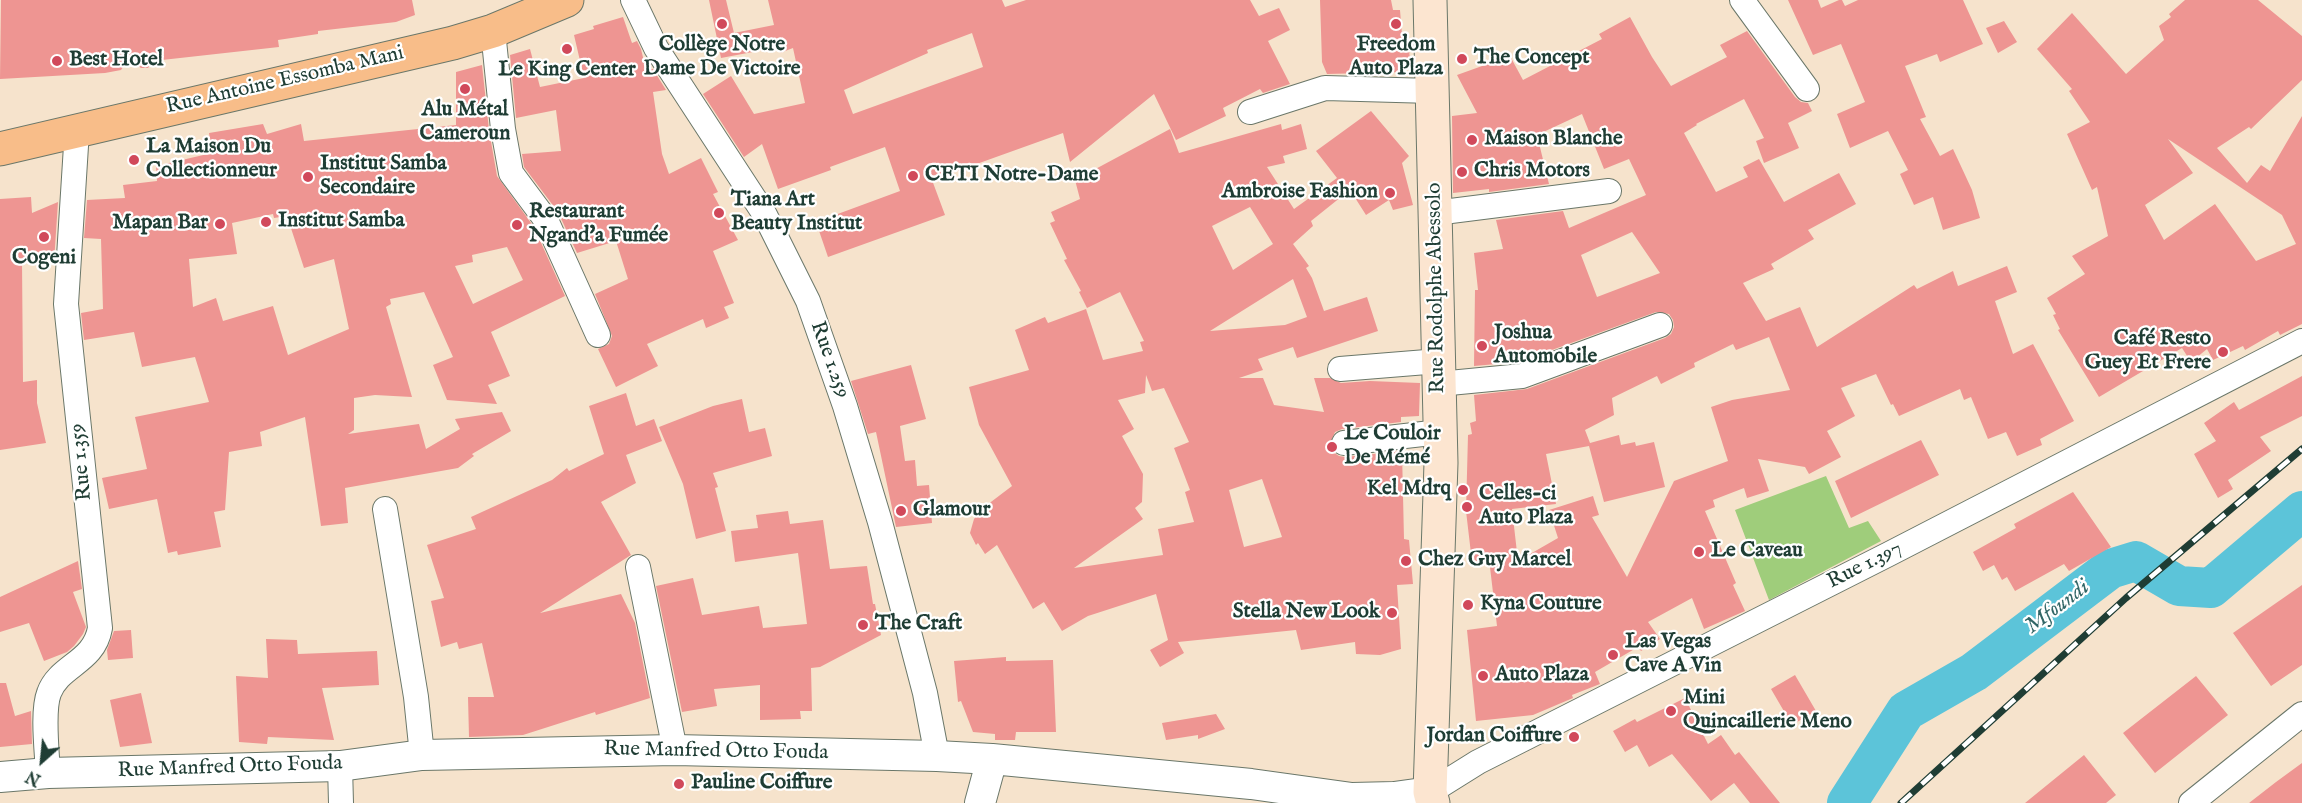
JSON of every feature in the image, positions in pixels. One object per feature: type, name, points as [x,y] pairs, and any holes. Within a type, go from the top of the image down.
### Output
[{"type":"main road","name":"Rue Antoine Essomba Mani","points":[[0,149],[453,43],[493,31],[567,0]]},
{"type":"main road","name":"Rue Rodolphe Abessolo","points":[[1430,0],[1441,463],[1431,798]]},
{"type":"street","name":"Rue 1.259","points":[[633,0],[656,48],[765,215],[808,301],[845,406],[880,522],[926,693],[937,756]]},
{"type":"street","points":[[1742,0],[1807,89]]},
{"type":"street","points":[[493,31],[503,129],[511,173],[546,220],[598,335]]},
{"type":"street","points":[[1250,112],[1324,88],[1432,91]]},
{"type":"street","name":"Rue 1.359","points":[[48,773],[46,702],[49,691],[56,681],[91,651],[98,640],[100,628],[66,304],[77,130]]},
{"type":"street","points":[[1435,213],[1609,191]]},
{"type":"street","points":[[1340,369],[1522,376],[1660,325]]},
{"type":"street","name":"Rue 1.397","points":[[1431,798],[1478,762],[2302,341]]},
{"type":"street","points":[[1344,443],[1440,432]]},
{"type":"street","points":[[385,509],[416,697],[422,755]]},
{"type":"street","points":[[638,567],[675,750]]},
{"type":"street","points":[[2191,803],[2302,714]]},
{"type":"street","name":"Rue Manfred Otto Fouda","points":[[0,777],[48,773],[340,766],[422,755],[675,750],[992,759],[1251,784],[1352,798],[1431,798]]},
{"type":"street","points":[[980,803],[992,759]]},
{"type":"street","points":[[340,766],[341,803]]},
{"type":"green space","points":[[1826,476],[1849,528],[1868,521],[1881,541],[1769,600],[1735,510]]},
{"type":"building","points":[[1,0],[412,0],[415,15],[396,22],[318,31],[318,34],[278,40],[279,47],[153,61],[148,68],[141,68],[129,59],[121,70],[105,73],[0,79]]},
{"type":"building","points":[[709,0],[726,0],[734,33],[774,25],[768,0],[1002,0],[1005,7],[1026,0],[1250,0],[1259,16],[1279,8],[1290,30],[1268,41],[1290,84],[1263,93],[1260,89],[1223,108],[1226,116],[1176,140],[1154,94],[1070,162],[1063,133],[932,180],[945,215],[828,257],[816,222],[900,191],[885,147],[778,189],[762,144],[744,157],[703,94],[731,76],[754,114],[805,103],[793,48],[780,53],[779,47],[721,58]],"holes":[[[972,33],[983,67],[853,114],[844,90],[928,53],[927,50]]]},
{"type":"building","points":[[1320,0],[1391,0],[1393,10],[1400,10],[1402,35],[1408,35],[1410,61],[1404,61],[1404,72],[1327,74],[1322,62]]},
{"type":"building","points":[[1788,0],[1818,0],[1821,8],[1839,0],[1842,0],[1845,6],[1858,0],[1963,0],[1983,44],[1940,62],[1937,54],[1905,66],[1926,117],[1920,119],[1940,156],[1953,149],[1972,190],[1980,218],[1943,230],[1933,197],[1914,205],[1900,174],[1908,170],[1888,131],[1850,148],[1837,114],[1865,102],[1841,44],[1813,55]]},
{"type":"building","points":[[2185,0],[2258,0],[2302,36],[2302,80],[2251,129],[2249,127],[2217,148],[2247,183],[2261,165],[2270,171],[2302,116],[2302,324],[2280,335],[2278,331],[2245,350],[2243,346],[2213,360],[2207,349],[2191,362],[2182,348],[2099,397],[2058,330],[2060,329],[2053,315],[2056,314],[2047,298],[2085,274],[2072,256],[2108,236],[2097,187],[2092,190],[2067,134],[2090,122],[2069,91],[2072,89],[2037,49],[2072,13],[2126,74],[2164,40],[2159,26],[2171,17],[2169,14]],"holes":[[[2168,139],[2282,215],[2296,244],[2256,261],[2215,204],[2164,240],[2145,205],[2193,173]]]},
{"type":"building","points":[[623,17],[632,43],[637,41],[641,49],[646,70],[653,69],[666,90],[653,92],[662,154],[669,174],[701,158],[718,192],[713,194],[738,240],[713,251],[734,303],[724,307],[729,318],[706,328],[703,319],[647,344],[658,366],[616,387],[598,349],[609,344],[612,336],[595,294],[628,279],[616,241],[577,253],[558,212],[524,167],[522,154],[561,151],[556,110],[516,118],[510,55],[530,49],[540,87],[584,78],[574,35],[594,29],[593,26]]},
{"type":"building","points":[[1630,17],[1671,86],[1727,57],[1720,45],[1747,31],[1795,97],[1801,102],[1808,103],[1812,111],[1788,123],[1799,148],[1764,163],[1756,141],[1764,138],[1744,99],[1696,124],[1684,133],[1716,192],[1748,177],[1743,167],[1759,159],[1784,202],[1839,173],[1856,204],[1808,230],[1814,239],[1771,264],[1774,269],[1743,283],[1766,321],[1800,307],[1817,347],[1914,285],[1917,289],[1953,271],[1958,286],[2007,266],[2017,292],[1995,301],[2013,354],[2033,344],[2074,421],[2040,439],[2042,445],[2017,456],[2006,432],[1988,439],[1971,397],[1964,400],[1960,389],[1899,416],[1876,374],[1841,388],[1855,416],[1827,431],[1841,457],[1809,474],[1805,467],[1758,459],[1769,491],[1747,498],[1744,488],[1713,500],[1715,507],[1705,511],[1736,583],[1733,585],[1745,611],[1704,629],[1692,598],[1648,622],[1660,639],[1641,651],[1638,647],[1595,672],[1600,684],[1533,715],[1476,721],[1467,630],[1497,626],[1489,559],[1472,562],[1466,511],[1468,435],[1472,434],[1470,423],[1476,421],[1474,395],[1527,389],[1665,338],[1671,334],[1674,327],[1669,314],[1656,312],[1519,362],[1474,366],[1475,290],[1478,290],[1474,253],[1503,249],[1496,220],[1563,211],[1569,228],[1646,195],[1629,159],[1604,169],[1582,114],[1537,135],[1549,184],[1489,192],[1489,189],[1453,193],[1452,116],[1477,113],[1457,75],[1510,56],[1523,80],[1602,39],[1599,34]],"holes":[[[1632,232],[1660,273],[1597,297],[1581,255]],[[1769,337],[1790,390],[1732,400],[1711,407],[1728,461],[1674,481],[1627,577],[1592,517],[1599,515],[1593,496],[1549,510],[1558,538],[1518,561],[1512,509],[1556,504],[1546,454],[1589,446],[1604,502],[1665,487],[1654,442],[1636,446],[1635,442],[1621,445],[1619,435],[1590,443],[1585,430],[1614,415],[1612,398],[1657,376],[1661,384],[1695,367],[1694,363],[1733,344],[1736,350]]]},
{"type":"building","points":[[2004,21],[2017,42],[1998,53],[1986,28]]},
{"type":"building","points":[[482,65],[497,176],[534,227],[565,296],[491,332],[510,376],[488,385],[497,404],[447,400],[433,365],[453,357],[424,292],[390,299],[391,304],[386,307],[412,397],[375,395],[354,398],[354,430],[348,434],[419,424],[426,449],[460,429],[455,419],[502,412],[511,431],[472,454],[474,456],[458,468],[345,488],[348,523],[321,526],[305,417],[260,432],[262,446],[229,452],[225,510],[214,512],[221,547],[178,555],[177,551],[168,553],[157,499],[109,509],[102,478],[147,469],[135,417],[209,402],[195,357],[142,367],[134,332],[84,340],[81,313],[103,309],[101,239],[84,238],[87,200],[125,198],[123,185],[157,181],[156,166],[212,153],[209,133],[263,124],[267,134],[301,124],[304,141],[456,125],[456,72]],"holes":[[[273,214],[274,218],[287,216],[304,268],[334,259],[349,329],[288,355],[273,306],[223,321],[216,298],[193,307],[189,259],[237,254],[232,223]],[[507,247],[523,280],[473,304],[455,266],[473,262],[472,255]]]},
{"type":"building","points":[[1371,111],[1409,156],[1402,163],[1413,205],[1393,210],[1389,200],[1366,215],[1352,193],[1348,196],[1346,193],[1311,221],[1313,226],[1293,244],[1309,266],[1306,268],[1324,311],[1367,297],[1378,331],[1297,358],[1293,347],[1258,359],[1263,370],[1239,378],[1263,378],[1274,405],[1324,412],[1314,378],[1330,378],[1341,383],[1370,381],[1420,383],[1419,416],[1401,417],[1401,422],[1342,429],[1335,432],[1330,444],[1333,452],[1345,457],[1402,451],[1404,539],[1409,540],[1413,584],[1397,585],[1401,649],[1380,655],[1356,654],[1355,642],[1301,650],[1296,630],[1178,642],[1184,653],[1160,667],[1150,650],[1168,640],[1156,594],[1088,616],[1062,631],[1044,602],[1033,609],[997,545],[985,554],[978,543],[976,545],[970,533],[974,519],[983,508],[1012,486],[979,425],[969,387],[1029,370],[1015,330],[1045,317],[1048,323],[1086,309],[1103,360],[1143,351],[1140,342],[1144,341],[1120,292],[1087,308],[1079,292],[1081,291],[1064,260],[1067,259],[1050,223],[1055,221],[1051,212],[1080,199],[1075,180],[1170,129],[1179,153],[1281,124],[1282,130],[1301,124],[1307,149],[1283,156],[1285,163],[1267,167],[1294,209],[1337,178],[1316,151]],"holes":[[[1250,207],[1273,244],[1233,270],[1212,226]],[[1293,279],[1307,317],[1285,325],[1210,331]],[[1146,375],[1152,391],[1164,388],[1189,442],[1174,448],[1190,490],[1185,492],[1194,522],[1158,529],[1163,555],[1074,568],[1143,519],[1135,508],[1142,502],[1143,474],[1122,436],[1134,429],[1118,400],[1145,393]],[[1262,479],[1282,537],[1244,547],[1229,490]]]},
{"type":"building","points":[[31,197],[32,213],[58,202],[54,262],[22,261],[23,382],[37,380],[37,403],[46,443],[0,450],[0,199]]},
{"type":"building","points":[[911,365],[926,419],[900,426],[905,461],[915,460],[917,486],[929,485],[932,523],[896,527],[876,432],[868,434],[851,381]]},
{"type":"building","points":[[2302,376],[2302,416],[2260,437],[2271,451],[2228,480],[2233,489],[2218,498],[2194,454],[2216,441],[2204,423],[2234,402],[2239,410]]},
{"type":"building","points":[[626,393],[636,426],[654,419],[662,441],[626,455],[636,483],[601,502],[631,555],[540,613],[621,594],[635,623],[650,698],[596,715],[595,712],[523,735],[469,737],[468,697],[494,697],[482,643],[459,649],[457,642],[441,647],[431,601],[444,598],[427,545],[476,529],[471,517],[552,480],[567,468],[569,471],[604,454],[589,406]]},
{"type":"building","points":[[742,399],[749,432],[765,428],[772,456],[713,473],[718,487],[715,488],[726,531],[696,539],[683,484],[659,427],[713,406]]},
{"type":"building","points":[[1921,440],[1939,475],[1851,518],[1835,481]]},
{"type":"building","points":[[2073,492],[2111,547],[2069,571],[2064,564],[2015,591],[2007,577],[2002,580],[1994,565],[1983,571],[1973,552],[2016,528],[2014,524]]},
{"type":"building","points":[[788,511],[790,524],[823,520],[830,569],[867,566],[881,635],[820,667],[811,668],[812,711],[800,711],[801,719],[760,720],[760,685],[714,689],[717,706],[682,712],[656,586],[693,578],[702,615],[759,606],[763,628],[807,624],[798,553],[735,562],[731,531],[758,528],[756,515]]},
{"type":"building","points":[[78,561],[82,589],[73,592],[86,627],[74,646],[67,652],[44,661],[29,623],[0,632],[0,597]]},
{"type":"building","points":[[2302,585],[2302,665],[2271,686],[2233,633]]},
{"type":"building","points":[[131,630],[133,658],[108,660],[107,650],[114,631]]},
{"type":"building","points":[[266,639],[297,640],[298,654],[377,651],[379,685],[322,688],[334,740],[268,737],[267,744],[239,742],[236,676],[268,678]]},
{"type":"building","points":[[1006,657],[1006,661],[1053,660],[1056,732],[1016,732],[1015,740],[995,740],[995,734],[973,732],[961,701],[958,702],[954,661]]},
{"type":"building","points":[[1795,675],[1816,711],[1792,725],[1771,689]]},
{"type":"building","points":[[2196,676],[2228,715],[2155,773],[2123,733]]},
{"type":"building","points":[[0,683],[6,683],[15,716],[31,711],[32,744],[0,747]]},
{"type":"building","points":[[141,693],[152,743],[120,747],[110,700]]},
{"type":"building","points":[[1685,698],[1708,744],[1721,735],[1735,755],[1739,752],[1780,803],[1750,803],[1734,783],[1711,801],[1672,754],[1649,767],[1637,745],[1625,752],[1613,731],[1635,719],[1637,722]]},
{"type":"building","points":[[1216,714],[1225,729],[1198,739],[1198,735],[1166,740],[1162,723]]},
{"type":"building","points":[[2084,755],[2116,795],[2106,803],[2025,803]]},
{"type":"building","points":[[2302,763],[2302,803],[2249,803],[2276,782]]},
{"type":"waterway","name":"Mfoundi","points":[[1847,803],[1906,711],[1974,672],[2110,569],[2136,561],[2179,586],[2211,588],[2302,511]]},
{"type":"railway","points":[[1901,803],[2126,598],[2302,449]]},
{"type":"place","name":"Collège Notre Dame De Victoire","points":[[722,24]]},
{"type":"place","name":"Freedom Auto Plaza","points":[[1396,24]]},
{"type":"place","name":"Le King Center","points":[[567,49]]},
{"type":"place","name":"The Concept","points":[[1462,59]]},
{"type":"place","name":"Best Hotel","points":[[57,61]]},
{"type":"place","name":"Alu Métal Cameroun","points":[[465,89]]},
{"type":"place","name":"Maison Blanche","points":[[1472,140]]},
{"type":"place","name":"La Maison Du Collectionneur","points":[[134,160]]},
{"type":"place","name":"Chris Motors","points":[[1462,172]]},
{"type":"place","name":"CETI Notre-Dame","points":[[913,176]]},
{"type":"place","name":"Institut Samba Secondaire","points":[[308,177]]},
{"type":"place","name":"Ambroise Fashion","points":[[1390,193]]},
{"type":"place","name":"Tiana Art Beauty Institut","points":[[719,213]]},
{"type":"place","name":"Institut Samba","points":[[266,222]]},
{"type":"place","name":"Mapan Bar","points":[[220,224]]},
{"type":"place","name":"Restaurant Ngand'a Fumée","points":[[517,225]]},
{"type":"place","name":"Cogeni","points":[[44,237]]},
{"type":"place","name":"Joshua Automobile","points":[[1482,346]]},
{"type":"place","name":"Café Resto Guey Et Frere","points":[[2223,352]]},
{"type":"place","name":"Le Couloir De Mémé","points":[[1332,447]]},
{"type":"place","name":"Kel Mdrq","points":[[1463,490]]},
{"type":"place","name":"Celles-ci Auto Plaza","points":[[1467,507]]},
{"type":"place","name":"Glamour","points":[[901,511]]},
{"type":"place","name":"Le Caveau","points":[[1699,552]]},
{"type":"place","name":"Chez Guy Marcel","points":[[1406,561]]},
{"type":"place","name":"Kyna Couture","points":[[1468,605]]},
{"type":"place","name":"Stella New Look","points":[[1392,613]]},
{"type":"place","name":"The Craft","points":[[863,625]]},
{"type":"place","name":"Las Vegas Cave A Vin","points":[[1613,655]]},
{"type":"place","name":"Auto Plaza","points":[[1483,676]]},
{"type":"place","name":"Mini Quincaillerie Meno","points":[[1671,711]]},
{"type":"place","name":"Jordan Coiffure","points":[[1574,737]]},
{"type":"place","name":"Pauline Coiffure","points":[[679,784]]}]
